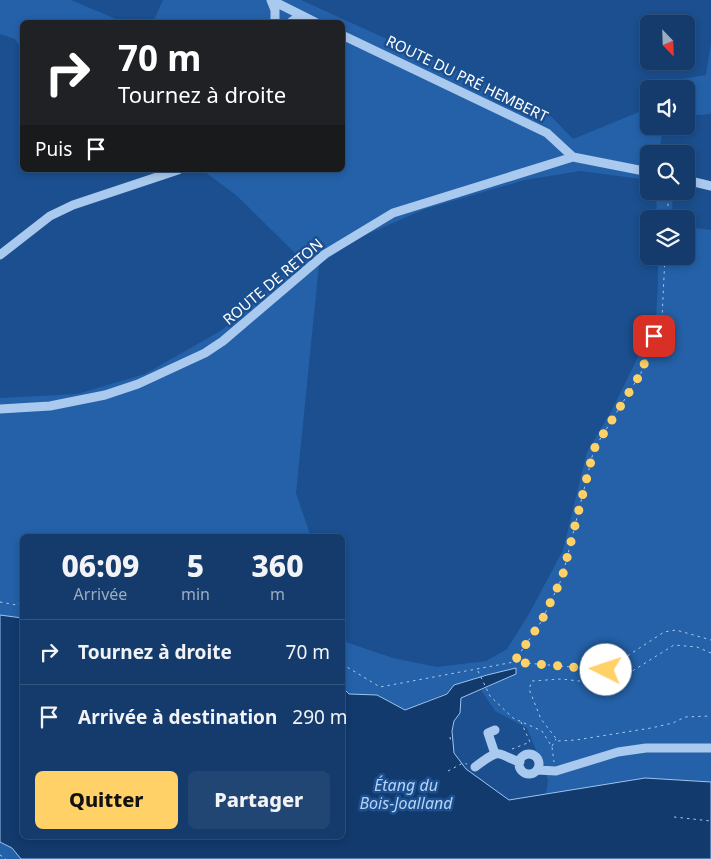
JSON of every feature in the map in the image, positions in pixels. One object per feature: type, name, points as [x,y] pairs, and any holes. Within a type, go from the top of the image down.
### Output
[{"type":"street","points":[[271,0],[312,20]]},
{"type":"street","points":[[271,0],[275,10],[275,20]]},
{"type":"street","points":[[294,20],[301,15]]},
{"type":"street","name":"ROUTE DU PRÉ HEMBERT","points":[[345,36],[547,133],[573,157]]},
{"type":"street","name":"ROUTE DE RETON","points":[[0,409],[50,406],[105,395],[138,384],[211,349],[326,254],[394,214],[573,157],[640,170]]},
{"type":"street","points":[[0,255],[50,216],[73,205],[172,172]]},
{"type":"street","points":[[695,182],[711,186]]},
{"type":"street","points":[[495,730],[488,733],[498,754],[510,760],[520,762]]},
{"type":"street","points":[[537,770],[539,760],[532,754],[523,756],[520,768],[525,773],[532,773],[537,770],[556,772],[618,752],[646,748],[711,748]]},
{"type":"street","points":[[474,767],[498,754]]},
{"type":"path","points":[[514,662],[541,622],[562,578],[594,449],[641,373],[662,318],[665,265]]},
{"type":"path","points":[[0,602],[18,605],[20,600]]},
{"type":"path","points":[[345,666],[380,687],[514,662],[606,670],[664,632],[676,630],[711,640]]},
{"type":"path","points":[[711,653],[697,647],[674,644],[626,675],[606,684],[561,679],[532,681],[529,689],[541,719],[558,741],[576,740],[651,728],[673,723],[685,717],[711,716]]},
{"type":"path","points":[[478,670],[490,696],[513,718],[542,731],[552,747],[556,772]]},
{"type":"path","points":[[498,754],[530,742],[521,722]]},
{"type":"path","points":[[450,737],[451,743]]},
{"type":"path","points":[[552,747],[556,739]]},
{"type":"path","points":[[448,771],[462,762]]},
{"type":"path","points":[[674,817],[711,821]]},
{"type":"path","points":[[0,855],[6,859]]},
{"type":"shaded area","points":[[0,0],[71,0],[118,20],[20,20],[20,47],[15,39],[0,34]]},
{"type":"shaded area","points":[[163,0],[301,0],[546,111],[573,139],[640,112],[640,135],[662,135],[660,145],[640,145],[640,179],[580,171],[525,180],[425,209],[356,239],[319,265],[296,493],[310,534],[20,534],[20,618],[0,615],[0,398],[77,394],[145,374],[222,330],[301,259],[236,195],[205,172],[345,172],[345,20],[154,20]]},
{"type":"shaded area","points":[[711,43],[711,114],[695,115],[695,80],[675,80],[706,75]]},
{"type":"shaded area","points":[[656,200],[673,200],[672,210],[657,210]]},
{"type":"shaded area","points":[[695,228],[711,230],[711,782],[645,778],[546,794],[548,780],[527,728],[495,711],[481,690],[516,674],[516,668],[405,710],[377,695],[349,694],[345,690],[345,642],[393,658],[437,667],[486,661],[507,649],[529,614],[563,550],[587,452],[611,412],[656,320],[658,265],[695,265]]},
{"type":"shaded area","points":[[0,842],[12,848],[21,859],[0,859]]},
{"type":"water","name":"Étang du Bois-Joalland","points":[[0,615],[20,618],[20,839],[345,839],[345,690],[349,694],[377,695],[405,710],[447,694],[454,685],[516,668],[516,674],[461,698],[460,713],[454,721],[452,731],[454,753],[466,769],[509,800],[645,778],[711,782],[711,859],[21,859],[12,848],[0,842]]},
{"type":"route","points":[[606,670],[514,662],[541,622],[562,578],[594,449],[641,373],[654,336]]}]
